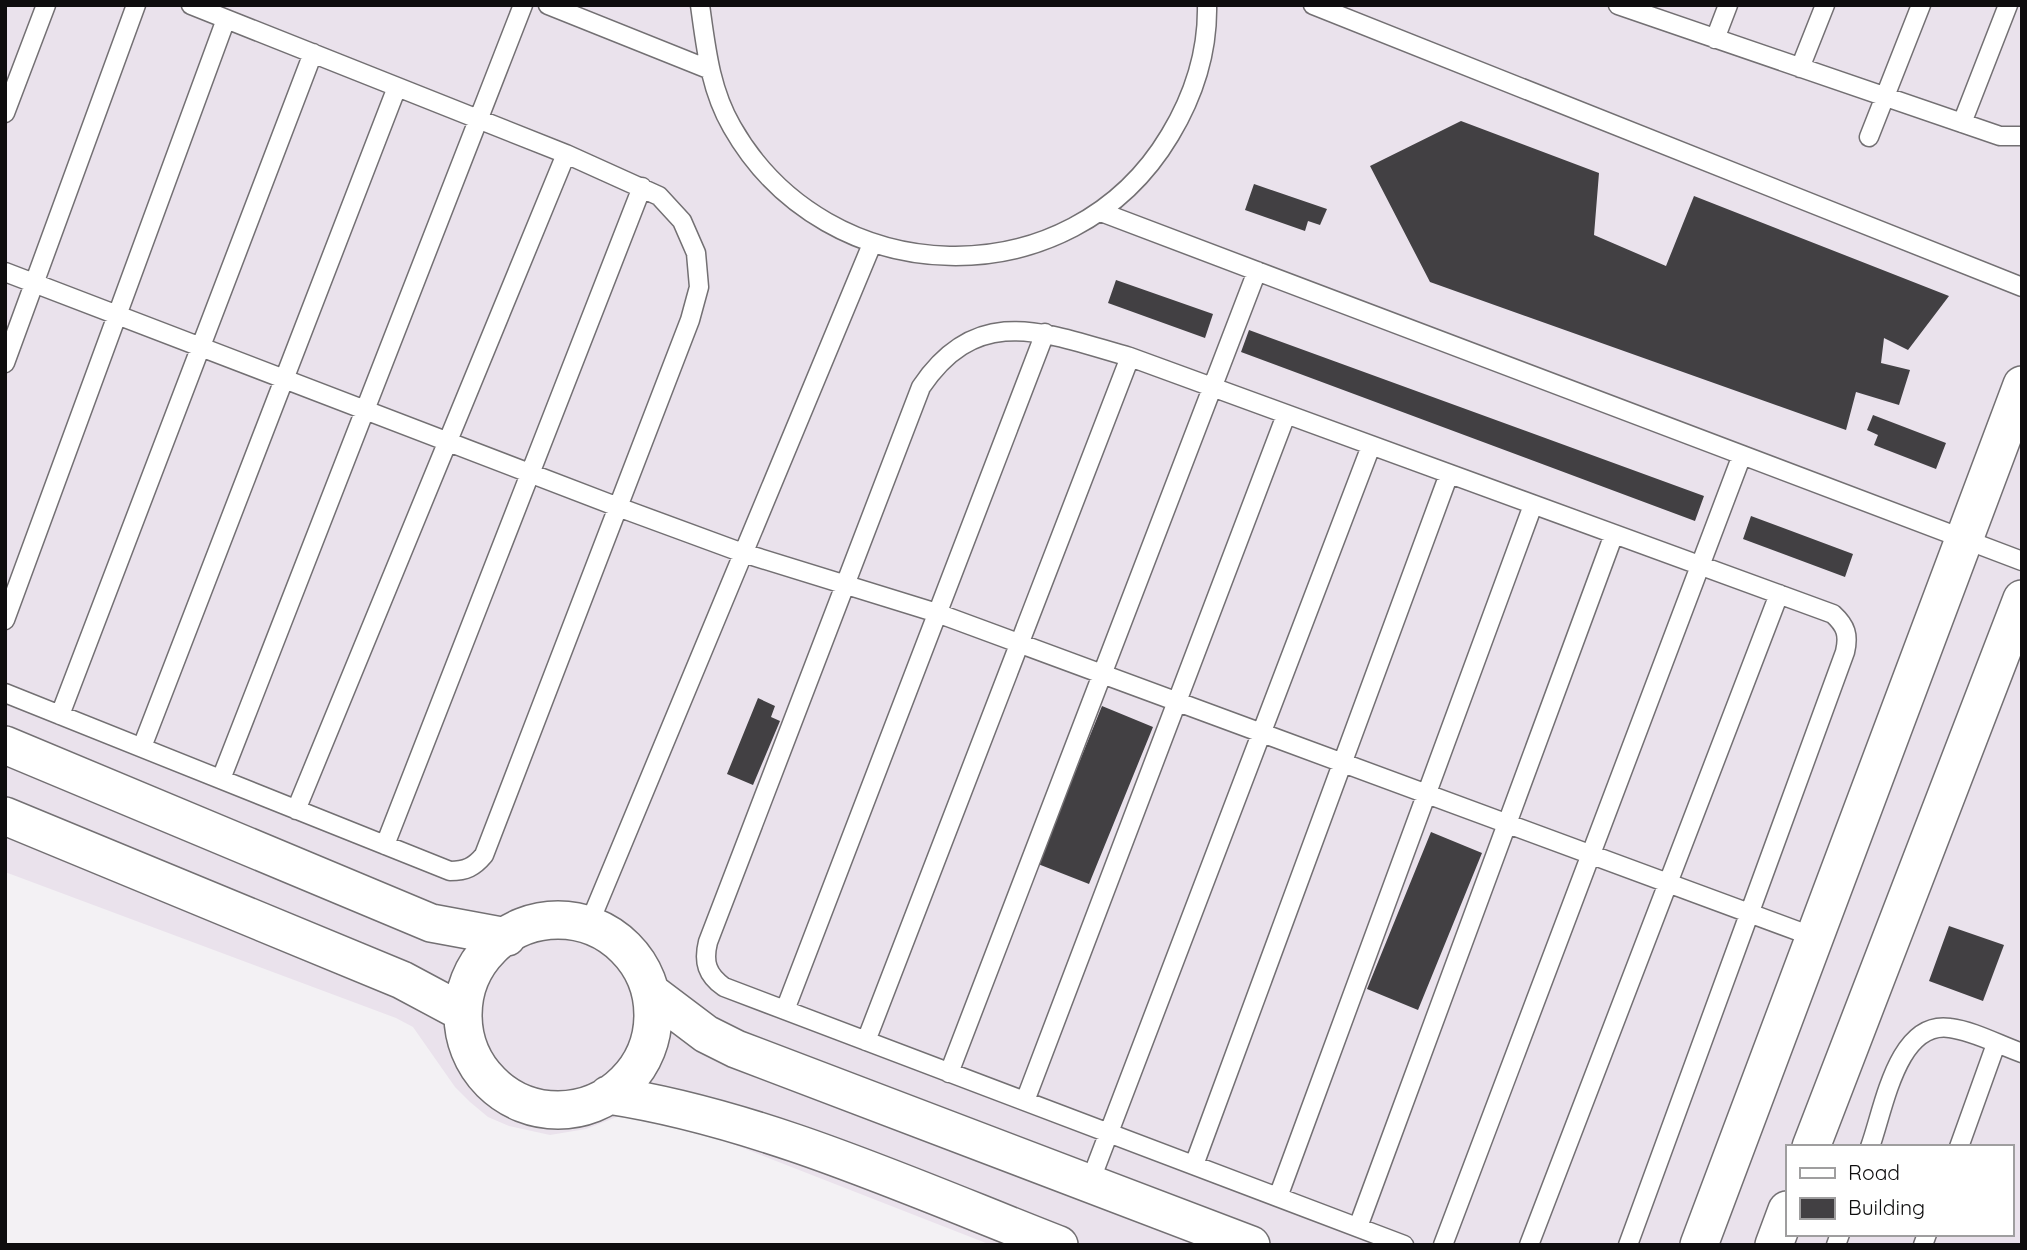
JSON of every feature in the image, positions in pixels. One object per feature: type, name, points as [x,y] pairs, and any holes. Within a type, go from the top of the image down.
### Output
[{"type":"street","points":[[1699,1245],[2022,385]]},
{"type":"street","points":[[1812,1145],[2022,599]]},
{"type":"street","points":[[5,745],[431,923],[507,937]]},
{"type":"street","points":[[5,816],[393,976],[460,1011]]},
{"type":"street","points":[[653,994],[651,1018],[637,1065],[608,1095],[579,1106],[548,1110],[528,1106],[509,1097],[491,1085],[467,1051],[460,1011],[478,970],[507,937],[525,926],[547,921],[589,924],[608,932],[637,959],[653,994],[697,1028],[736,1049],[1251,1245]]},
{"type":"street","points":[[608,1095],[687,1110],[764,1132],[1059,1245]]},
{"type":"street","points":[[1774,1245],[1786,1213]]},
{"type":"lane","points":[[5,113],[46,5]]},
{"type":"lane","points":[[5,363],[136,5]]},
{"type":"lane","points":[[5,693],[450,871],[464,871],[476,865],[485,855],[690,320],[699,287],[696,253],[682,221],[659,195],[566,154],[191,5]]},
{"type":"lane","points":[[221,779],[523,5]]},
{"type":"lane","points":[[548,5],[708,69]]},
{"type":"lane","points":[[700,5],[708,69],[732,127],[768,177],[816,217],[872,244],[931,257],[991,255],[1049,240],[1101,212],[1153,163],[1190,102],[1208,33],[1207,5]]},
{"type":"lane","points":[[1313,5],[2022,287]]},
{"type":"lane","points":[[1618,5],[1639,9],[1715,39],[2000,136],[2022,136]]},
{"type":"lane","points":[[1715,39],[1728,5]]},
{"type":"lane","points":[[1800,68],[1825,5]]},
{"type":"lane","points":[[1869,137],[1921,5]]},
{"type":"lane","points":[[1962,123],[2008,5]]},
{"type":"lane","points":[[5,620],[226,19]]},
{"type":"lane","points":[[60,715],[313,53]]},
{"type":"lane","points":[[142,747],[397,87]]},
{"type":"lane","points":[[296,810],[566,154]]},
{"type":"lane","points":[[384,845],[642,187]]},
{"type":"lane","points":[[1101,212],[2022,561]]},
{"type":"lane","points":[[589,924],[872,244]]},
{"type":"lane","points":[[949,1073],[1257,271]]},
{"type":"lane","points":[[5,272],[531,472],[618,508],[743,553],[937,613],[1814,937]]},
{"type":"lane","points":[[1404,1245],[724,987],[713,979],[706,968],[704,955],[921,387],[937,363],[960,345],[987,333],[1016,329],[1045,333],[1130,357],[1780,594],[1833,614],[1843,624],[1848,638],[1628,1245]]},
{"type":"lane","points":[[785,1010],[1045,333]]},
{"type":"lane","points":[[866,1041],[1130,357]]},
{"type":"lane","points":[[1025,1101],[1286,415]]},
{"type":"lane","points":[[1090,1182],[1371,446]]},
{"type":"lane","points":[[1443,1245],[1742,455]]},
{"type":"lane","points":[[1194,1165],[1449,474]]},
{"type":"lane","points":[[1278,1196],[1533,505]]},
{"type":"lane","points":[[1358,1227],[1614,534]]},
{"type":"lane","points":[[1530,1245],[1780,594]]},
{"type":"lane","points":[[1871,1145],[1902,1056],[1917,1035],[1940,1027],[1953,1028],[2022,1053]]},
{"type":"lane","points":[[1960,1145],[1996,1044]]},
{"type":"shaded area","points":[[5,5],[2022,5],[2022,1245],[991,1245],[669,1119],[622,1115],[586,1129],[550,1135],[509,1126],[488,1117],[470,1102],[455,1087],[413,1027],[396,1018],[5,872]]},
{"type":"building","points":[[1461,121],[1599,173],[1594,235],[1666,266],[1694,196],[1949,296],[1908,350],[1884,338],[1881,363],[1910,370],[1899,405],[1856,392],[1846,430],[1430,282],[1370,166]]},
{"type":"building","points":[[1254,184],[1327,209],[1320,225],[1308,221],[1305,231],[1245,210]]},
{"type":"building","points":[[1116,280],[1213,314],[1205,338],[1108,303]]},
{"type":"building","points":[[1249,330],[1704,496],[1695,521],[1241,352]]},
{"type":"building","points":[[1873,415],[1946,443],[1936,469],[1874,445],[1878,435],[1867,430]]},
{"type":"building","points":[[1751,516],[1853,554],[1845,577],[1743,539]]},
{"type":"building","points":[[758,698],[775,706],[771,717],[780,721],[753,785],[727,774]]},
{"type":"building","points":[[1102,706],[1153,727],[1089,884],[1038,864]]},
{"type":"building","points":[[1431,832],[1482,853],[1418,1010],[1367,989]]},
{"type":"building","points":[[1949,926],[2004,945],[1983,1001],[1929,981]]}]
